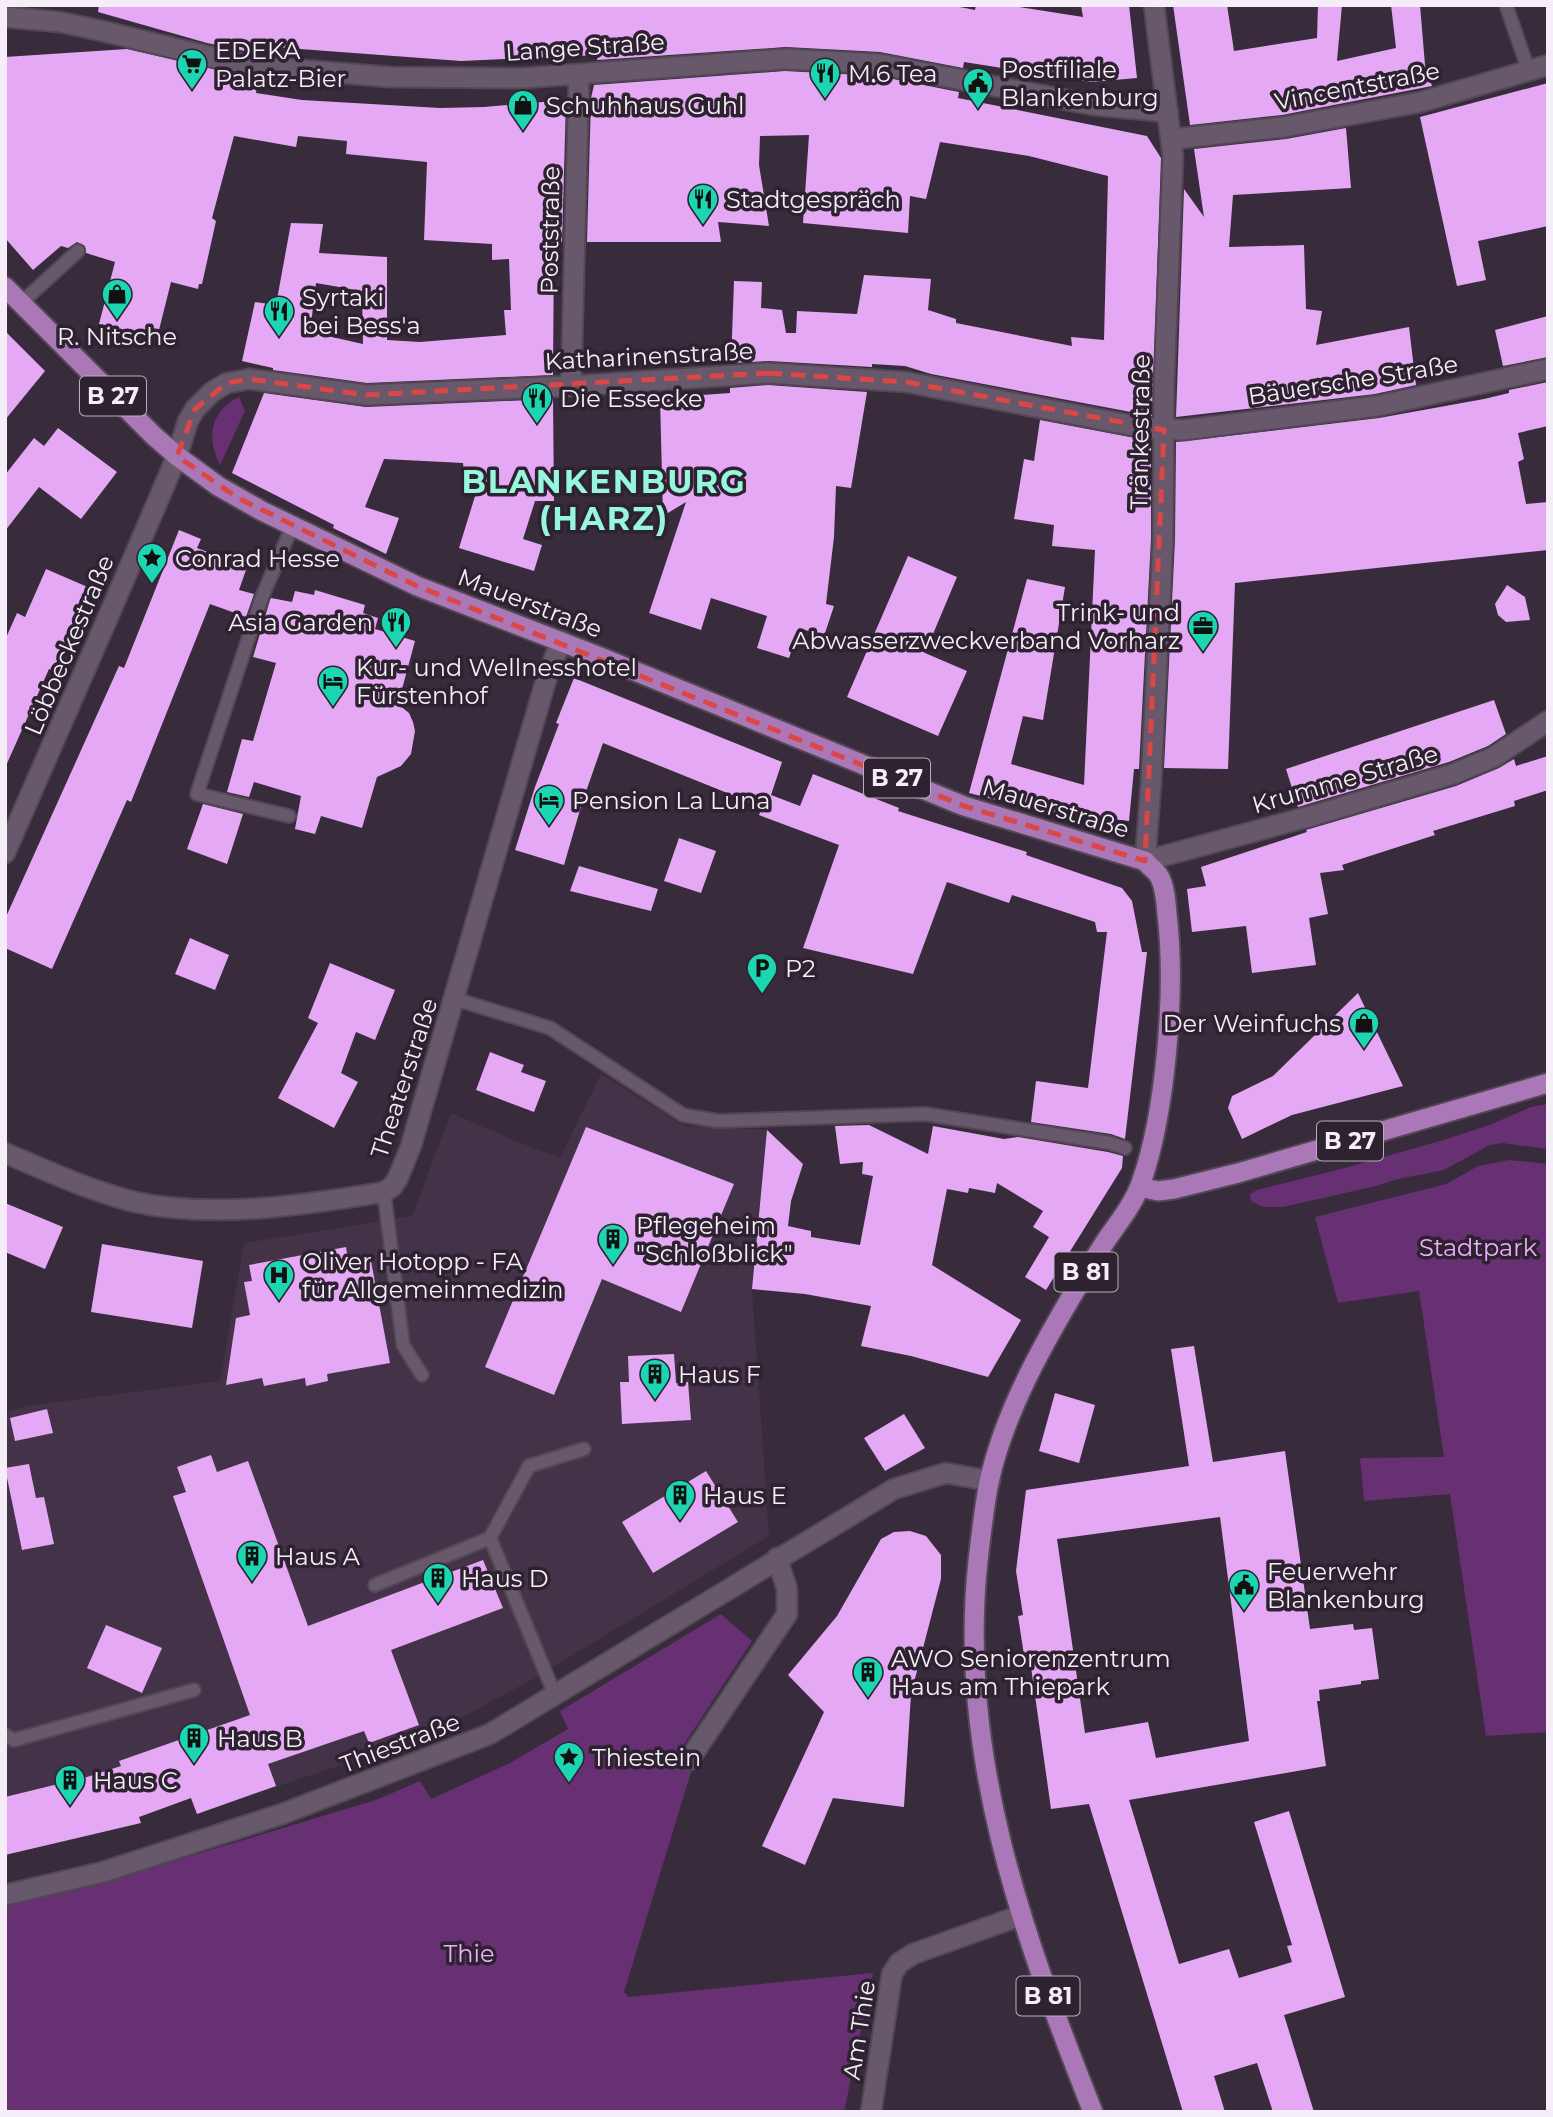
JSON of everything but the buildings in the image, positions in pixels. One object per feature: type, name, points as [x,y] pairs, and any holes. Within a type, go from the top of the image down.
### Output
[{"type":"main road","name":"Mauerstraße","points":[[5,287],[71,355],[177,456],[238,498],[292,527],[417,586],[561,641],[964,806],[1145,861]]},
{"type":"main road","points":[[1140,1187],[1150,1154],[1162,1083],[1170,954],[1165,897],[1159,876],[1145,861]]},
{"type":"main road","name":"B 27","points":[[1140,1187],[1158,1191],[1174,1189],[1238,1173],[1548,1083]]},
{"type":"main road","name":"B 81","points":[[1093,2112],[1062,2035],[1021,1915],[985,1776],[975,1681],[973,1628],[989,1481],[1022,1387],[1077,1288],[1140,1187]]},
{"type":"street","name":"Tränkestraße","points":[[1145,861],[1162,553],[1172,139],[1154,5]]},
{"type":"street","name":"Lange Straße","points":[[5,17],[63,14],[245,65],[390,77],[523,78],[785,59],[879,64],[1093,105],[1168,112]]},
{"type":"street","name":"Vincentstraße","points":[[1172,139],[1283,127],[1421,102],[1538,69]]},
{"type":"street","name":"Poststraße","points":[[571,386],[579,75]]},
{"type":"street","name":"Bäuersche Straße","points":[[1164,430],[1183,430],[1377,406],[1548,369]]},
{"type":"street","name":"Katharinenstraße","points":[[177,456],[188,421],[195,409],[212,392],[227,383],[249,379],[366,394],[571,386],[768,373],[896,382],[1164,430]]},
{"type":"street","name":"Löbbeckestraße","points":[[5,853],[177,456]]},
{"type":"street","name":"Theaterstraße","points":[[5,1153],[108,1194],[164,1207],[197,1210],[237,1209],[384,1192],[392,1187],[411,1146],[546,680],[561,641]]},
{"type":"street","name":"Krumme Straße","points":[[1145,861],[1453,774],[1494,757],[1548,721]]},
{"type":"street","name":"Thiestraße","points":[[5,1895],[103,1872],[282,1814],[490,1734],[894,1489],[946,1473],[989,1481]]},
{"type":"street","points":[[689,1760],[787,1614],[787,1589],[778,1558]]},
{"type":"street","name":"Am Thie","points":[[871,2112],[892,1974],[899,1962],[913,1954],[1021,1915]]},
{"type":"lane","points":[[1506,5],[1538,69]]},
{"type":"lane","points":[[22,303],[78,251]]},
{"type":"lane","points":[[289,816],[197,794],[262,597],[292,527]]},
{"type":"lane","points":[[455,999],[550,1028],[683,1115],[718,1121],[925,1114],[1110,1143],[1125,1148]]},
{"type":"lane","points":[[384,1192],[403,1345],[422,1375]]},
{"type":"lane","points":[[374,1585],[490,1538],[529,1466],[584,1449]]},
{"type":"lane","points":[[490,1538],[555,1695]]},
{"type":"lane","points":[[5,1735],[14,1740],[194,1690]]},
{"type":"highlighted area","points":[[768,373],[906,382],[1164,430],[1145,861],[964,806],[417,586],[238,498],[177,456],[195,409],[227,383],[249,379],[366,395]]},
{"type":"shaded area","points":[[601,1074],[684,1126],[767,1130],[752,1289],[769,1536],[533,1679],[429,1735],[197,1814],[191,1798],[139,1817],[141,1823],[5,1855],[5,1413],[26,1406],[220,1381],[244,1243],[412,1216],[451,1113],[560,1158]]},
{"type":"green space","points":[[239,397],[245,411],[220,465],[213,445],[213,426],[222,410]]},
{"type":"green space","points":[[1548,1104],[1548,1149],[1502,1143],[1490,1145],[1444,1170],[1376,1186],[1283,1207],[1263,1207],[1251,1201],[1250,1194],[1257,1190],[1440,1141],[1487,1126],[1531,1107]]},
{"type":"green space","name":"Stadtpark","points":[[1509,1160],[1548,1164],[1548,1732],[1486,1736],[1450,1494],[1364,1501],[1360,1458],[1444,1457],[1419,1291],[1338,1303],[1315,1217],[1446,1184],[1478,1166]]},
{"type":"green space","name":"Thie","points":[[721,1614],[752,1641],[679,1752],[691,1772],[624,1992],[628,1997],[873,1973],[844,2112],[5,2112],[5,1906],[98,1884],[376,1800],[420,1781],[431,1799],[510,1763],[568,1729],[560,1711]]},
{"type":"place","name":"EDEKA Palatz-Bier","points":[[192,91]]},
{"type":"place","name":"M.6 Tea","points":[[825,100]]},
{"type":"place","name":"Postfiliale Blankenburg","points":[[978,110]]},
{"type":"place","name":"Schuhhaus Guhl","points":[[523,132]]},
{"type":"place","name":"Stadtgespräch","points":[[703,226]]},
{"type":"place","name":"R. Nitsche","points":[[117,321]]},
{"type":"place","name":"Syrtaki bei Bess'a","points":[[279,338]]},
{"type":"place","name":"Die Essecke","points":[[537,425]]},
{"type":"place","name":"Conrad Hesse","points":[[152,585]]},
{"type":"place","name":"Asia Garden","points":[[396,649]]},
{"type":"place","name":"Trink- und Abwasserzweckverband Vorharz","points":[[1203,653]]},
{"type":"place","name":"Kur- und Wellnesshotel Fürstenhof","points":[[333,708]]},
{"type":"place","name":"Pension La Luna","points":[[549,827]]},
{"type":"place","name":"P2","points":[[762,995]]},
{"type":"place","name":"Der Weinfuchs","points":[[1364,1050]]},
{"type":"place","name":"Pflegeheim \"Schloßblick\"","points":[[613,1266]]},
{"type":"place","name":"Oliver Hotopp - FA für Allgemeinmedizin","points":[[279,1302]]},
{"type":"place","name":"Haus F","points":[[655,1401]]},
{"type":"place","name":"Haus E","points":[[680,1522]]},
{"type":"place","name":"Haus A","points":[[252,1583]]},
{"type":"place","name":"Haus D","points":[[438,1605]]},
{"type":"place","name":"Feuerwehr Blankenburg","points":[[1244,1612]]},
{"type":"place","name":"AWO Seniorenzentrum Haus am Thiepark","points":[[868,1699]]},
{"type":"place","name":"Haus B","points":[[194,1765]]},
{"type":"place","name":"Thiestein","points":[[569,1784]]},
{"type":"place","name":"Haus C","points":[[70,1807]]},
{"type":"district","name":"BLANKENBURG (HARZ)","points":[[604,500]]}]
